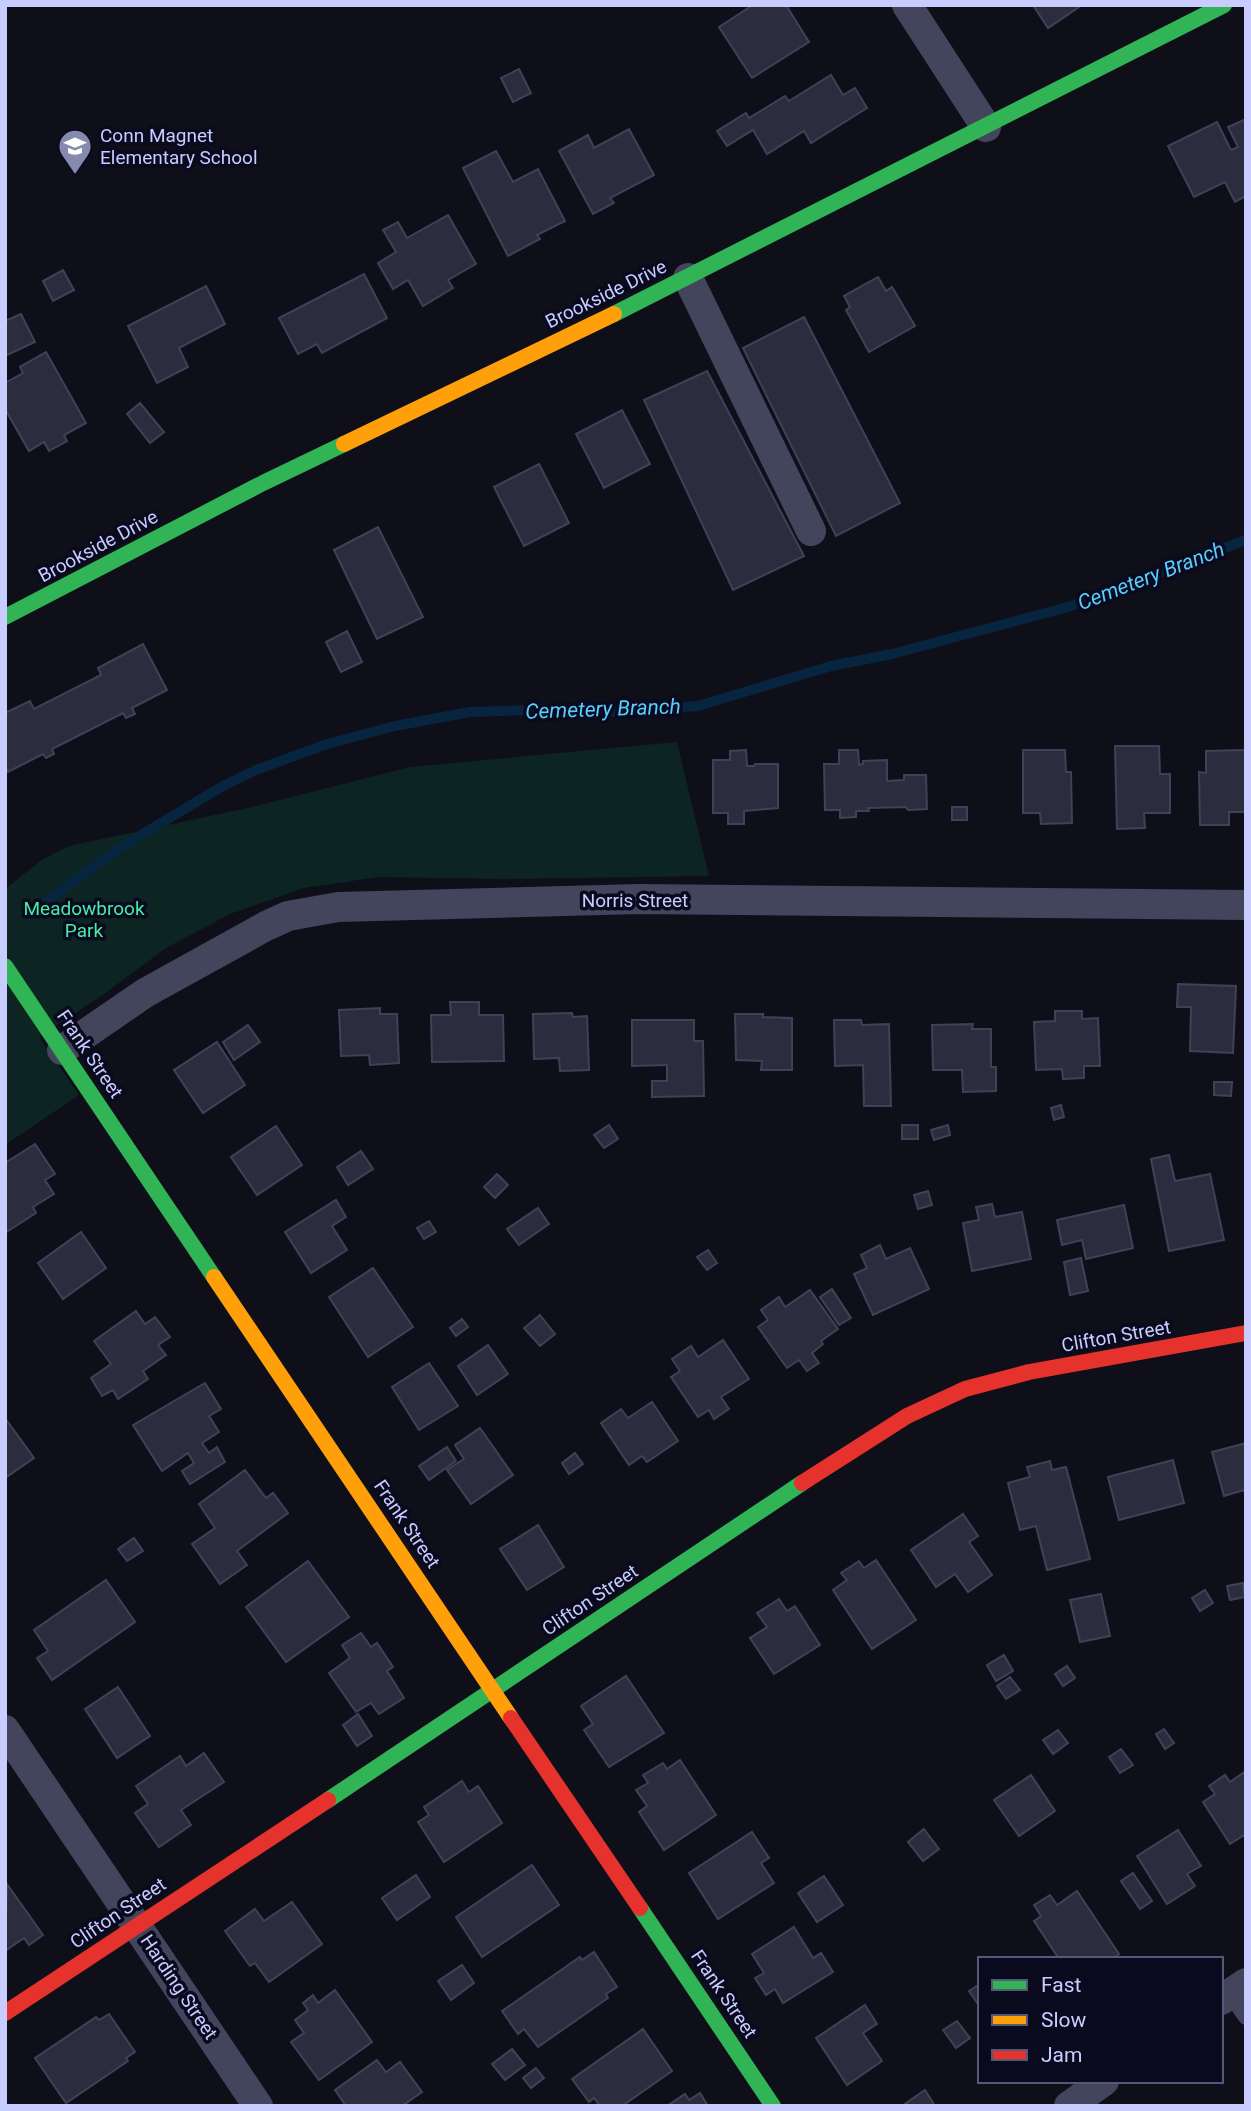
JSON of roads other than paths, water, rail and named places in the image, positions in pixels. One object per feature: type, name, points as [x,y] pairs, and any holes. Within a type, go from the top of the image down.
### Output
[{"type":"street","points":[[907,5],[986,127]]},
{"type":"street","name":"Brookside Drive","points":[[5,617],[263,483],[688,278],[1224,5]]},
{"type":"street","points":[[688,278],[811,531]]},
{"type":"street","name":"Norris Street","points":[[62,1050],[145,993],[266,926],[288,916],[338,907],[639,899],[1246,905]]},
{"type":"street","name":"Frank Street","points":[[5,967],[773,2106]]},
{"type":"street","name":"Clifton Street","points":[[5,2013],[494,1690],[837,1459],[907,1416],[965,1389],[1029,1373],[1246,1333]]},
{"type":"street","name":"Harding Street","points":[[5,1730],[258,2106]]},
{"type":"street","points":[[1069,2106],[1101,2083]]},
{"type":"waterway","name":"Cemetery Branch","points":[[28,915],[121,847],[223,786],[256,770],[327,744],[395,726],[470,712],[617,712],[698,706],[831,666],[892,654],[1068,607],[1246,540]]},
{"type":"place","name":"Conn Magnet Elementary School","points":[[75,176]]},
{"type":"park label","name":"Meadowbrook Park","points":[[84,919]]}]
